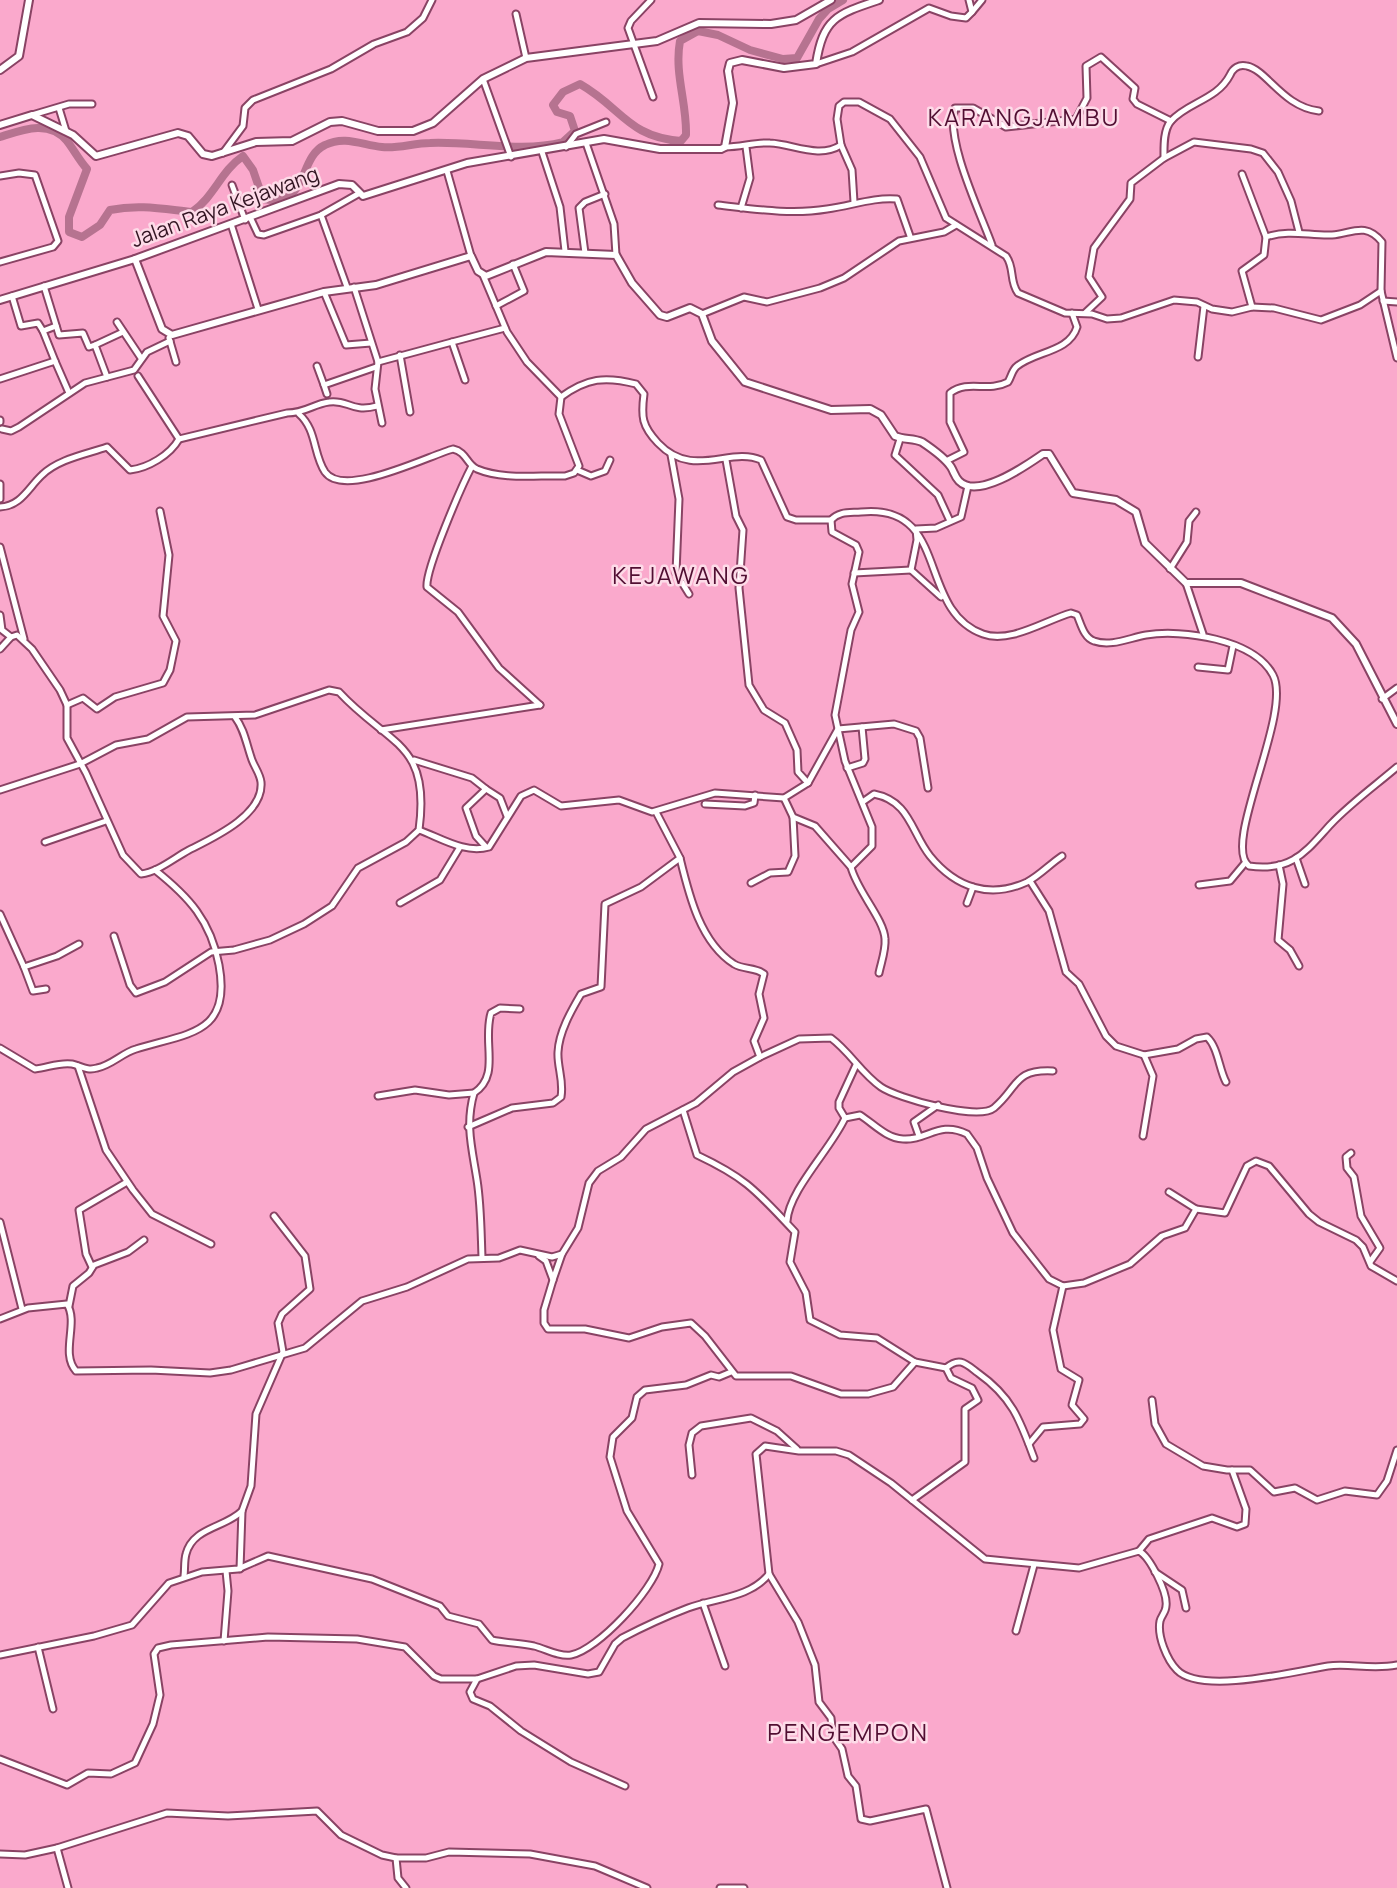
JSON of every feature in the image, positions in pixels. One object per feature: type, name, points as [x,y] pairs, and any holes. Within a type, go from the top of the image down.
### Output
[{"type":"street","points":[[0,70],[19,56],[29,0]]},
{"type":"street","points":[[222,154],[243,126],[245,108],[253,100],[331,69],[374,44],[407,32],[423,18],[432,0]]},
{"type":"street","points":[[651,0],[629,24],[632,44],[653,97]]},
{"type":"street","points":[[33,115],[66,131],[96,156],[178,133],[188,136],[203,154],[222,154],[256,142],[292,141],[330,122],[342,121],[386,131],[420,129],[446,113],[483,79],[526,58],[657,41],[699,23],[771,24],[796,20],[831,0]]},
{"type":"street","points":[[816,64],[820,41],[835,17],[879,0]]},
{"type":"street","points":[[969,0],[972,12]]},
{"type":"street","points":[[841,145],[826,152],[767,143],[725,147],[733,103],[728,71],[730,63],[742,60],[784,68],[816,64],[852,52],[929,8],[966,18],[982,0]]},
{"type":"street","points":[[516,14],[526,58]]},
{"type":"street","points":[[992,245],[956,148],[952,124],[954,108],[973,108],[1006,127],[1076,119],[1087,98],[1086,66],[1101,57],[1135,88],[1133,99],[1137,104],[1171,121]]},
{"type":"street","points":[[1164,158],[1166,131],[1171,121],[1222,89],[1234,68],[1239,66],[1254,69],[1297,105],[1319,111]]},
{"type":"street","points":[[483,79],[511,156]]},
{"type":"street","points":[[854,202],[852,170],[841,145],[837,119],[841,104],[859,102],[883,114],[914,147],[942,211],[956,225],[992,245],[1012,264],[1012,281],[1018,293],[1072,313],[1114,320],[1174,300],[1191,300],[1232,312],[1252,307],[1275,308],[1321,320],[1360,305],[1381,291]]},
{"type":"street","points":[[0,125],[58,108],[92,104]]},
{"type":"street","points":[[58,108],[66,131]]},
{"type":"street","points":[[566,147],[576,134],[606,122]]},
{"type":"street","name":"Jalan Raya Kejawang","points":[[0,300],[135,259],[339,184],[352,185],[358,194],[366,195],[467,163],[610,140],[660,149],[725,147]]},
{"type":"street","points":[[1084,313],[1102,297],[1089,277],[1097,242],[1130,199],[1131,183],[1188,144],[1200,141],[1263,153],[1278,173],[1291,201],[1299,232]]},
{"type":"street","points":[[586,143],[616,232],[616,255],[632,283],[663,317],[690,308],[702,314],[712,341],[745,382],[831,410],[870,409],[880,415],[900,439],[922,442],[946,461],[958,480],[968,486],[989,484],[1028,466],[1043,454],[1049,454],[1073,493],[1116,500],[1136,512],[1145,543],[1186,585],[1203,634]]},
{"type":"street","points":[[741,208],[750,178],[746,147]]},
{"type":"street","points":[[542,152],[560,207],[565,250]]},
{"type":"street","points":[[447,171],[471,256],[505,328],[527,362],[561,397]]},
{"type":"street","points":[[0,176],[19,173],[35,175],[58,242],[53,247],[0,262]]},
{"type":"street","points":[[1242,174],[1266,237],[1264,255],[1242,271],[1252,307]]},
{"type":"street","points":[[232,185],[248,218],[262,235],[321,215],[358,194]]},
{"type":"street","points":[[584,253],[579,208],[585,202],[605,194]]},
{"type":"street","points":[[718,205],[811,211],[854,202],[897,198],[910,236]]},
{"type":"street","points":[[321,215],[371,343],[377,365],[377,406],[382,423]]},
{"type":"street","points":[[231,224],[258,309]]},
{"type":"street","points":[[702,314],[744,297],[766,302],[820,288],[844,278],[884,248],[910,236],[944,232],[956,225]]},
{"type":"street","points":[[1266,237],[1299,232],[1336,235],[1352,229],[1378,238],[1384,249],[1381,291],[1397,358]]},
{"type":"street","points":[[482,275],[546,252],[565,250],[616,255]]},
{"type":"street","points":[[0,425],[10,431],[92,380],[134,370],[141,358],[169,338],[258,309],[324,292],[376,285],[471,256]]},
{"type":"street","points":[[135,259],[169,338],[176,362]]},
{"type":"street","points":[[496,306],[524,291],[513,264]]},
{"type":"street","points":[[44,286],[60,337],[82,332],[89,346],[123,332]]},
{"type":"street","points":[[324,292],[346,345],[371,343]]},
{"type":"street","points":[[12,296],[21,326],[38,323],[43,331],[69,393]]},
{"type":"street","points":[[1383,301],[1397,302]]},
{"type":"street","points":[[1198,357],[1205,306]]},
{"type":"street","points":[[946,461],[964,452],[950,422],[950,393],[968,385],[990,389],[1008,382],[1017,366],[1060,347],[1074,335],[1077,327],[1072,313]]},
{"type":"street","points":[[117,322],[141,358]]},
{"type":"street","points":[[43,331],[56,326]]},
{"type":"street","points":[[324,385],[400,355],[505,328]]},
{"type":"street","points":[[452,342],[466,380]]},
{"type":"street","points":[[95,345],[107,377]]},
{"type":"street","points":[[400,355],[410,412]]},
{"type":"street","points":[[0,379],[55,361]]},
{"type":"street","points":[[317,366],[327,394]]},
{"type":"street","points":[[138,376],[162,409],[179,439]]},
{"type":"street","points":[[561,397],[584,382],[610,380],[636,384],[645,394],[641,414],[644,425],[671,455],[679,499],[676,573],[689,594]]},
{"type":"street","points":[[561,397],[559,414],[578,462],[577,470]]},
{"type":"street","points":[[0,507],[11,506],[23,498],[40,476],[54,466],[108,447],[127,470],[134,470],[166,454],[179,439],[287,413],[299,414],[329,402],[360,410],[377,406]]},
{"type":"street","points":[[299,414],[309,426],[324,470],[337,479],[378,477],[453,449],[463,453],[472,466],[499,475],[565,476],[577,470],[596,475],[605,471],[610,460]]},
{"type":"street","points":[[900,439],[895,455],[938,495],[950,521]]},
{"type":"street","points":[[671,455],[700,461],[751,457],[761,460],[789,519],[831,520],[847,512],[876,510],[900,518],[916,529],[924,541],[943,599]]},
{"type":"street","points":[[726,460],[737,516],[743,530],[739,588],[749,685],[764,710],[785,723],[797,751],[798,772],[808,783]]},
{"type":"street","points":[[380,730],[540,705],[499,668],[458,612],[427,587],[426,577],[449,522],[456,493],[472,466]]},
{"type":"street","points":[[0,484],[0,499]]},
{"type":"street","points":[[916,529],[936,528],[964,512],[968,486]]},
{"type":"street","points":[[67,705],[86,698],[92,708],[97,709],[115,697],[151,688],[166,679],[175,652],[176,635],[163,616],[169,555],[160,511]]},
{"type":"street","points":[[1170,569],[1187,542],[1189,521],[1196,512]]},
{"type":"street","points":[[831,520],[832,532],[858,548],[852,584],[859,612],[851,630],[836,696],[838,729],[847,768],[864,801],[874,838],[867,853],[851,867]]},
{"type":"street","points":[[911,570],[917,540],[916,529]]},
{"type":"street","points":[[0,547],[2,572],[24,640],[60,690],[67,705],[66,738],[123,855],[135,871],[141,874],[155,870],[233,826],[252,806],[261,779],[252,761],[245,734],[235,717]]},
{"type":"street","points":[[854,573],[911,570],[973,629],[989,636],[1026,630],[1071,613],[1077,615],[1088,638],[1095,642],[1112,643],[1158,634],[1203,634],[1259,659],[1272,673],[1279,696],[1245,831],[1245,863],[1230,881],[1199,885]]},
{"type":"street","points":[[1186,585],[1241,583],[1332,618],[1346,629],[1356,644],[1397,724]]},
{"type":"street","points":[[0,615],[2,630],[10,636]]},
{"type":"street","points":[[0,649],[10,636],[17,635],[24,640]]},
{"type":"street","points":[[1198,667],[1228,670],[1233,646]]},
{"type":"street","points":[[1382,699],[1397,688]]},
{"type":"street","points":[[0,790],[80,764],[116,745],[148,739],[187,717],[209,714],[235,717],[272,710],[315,693],[335,690],[414,760],[472,778],[500,798],[507,816]]},
{"type":"street","points":[[838,729],[894,724],[916,731],[920,738],[928,788]]},
{"type":"street","points":[[847,768],[863,764],[865,760],[862,727]]},
{"type":"street","points":[[419,830],[460,847],[486,847],[494,842],[521,796],[534,790],[561,806],[609,800],[656,812],[715,793],[784,798],[808,783],[838,729]]},
{"type":"street","points":[[114,936],[130,985],[136,993],[165,982],[195,960],[218,951],[234,950],[270,940],[304,924],[332,906],[358,867],[406,842],[419,830],[420,799],[414,760]]},
{"type":"street","points":[[1245,863],[1254,867],[1279,865],[1296,858],[1315,845],[1331,824],[1397,767]]},
{"type":"street","points":[[486,789],[466,808],[476,836],[486,847]]},
{"type":"street","points":[[864,801],[874,794],[886,797],[899,806],[912,821],[929,855],[952,876],[973,887],[1002,892],[1030,881],[1062,856]]},
{"type":"street","points":[[705,804],[745,806],[754,803],[755,795]]},
{"type":"street","points":[[751,883],[770,873],[788,872],[795,856],[793,817],[784,798]]},
{"type":"street","points":[[656,812],[680,859],[694,909],[713,943],[737,965],[764,974],[759,995],[764,1018],[754,1041],[760,1057]]},
{"type":"street","points":[[793,817],[816,826],[851,867],[859,892],[881,926],[885,938],[879,973]]},
{"type":"street","points":[[45,842],[106,821]]},
{"type":"street","points":[[400,903],[440,880],[460,847]]},
{"type":"street","points":[[1296,858],[1305,884]]},
{"type":"street","points":[[468,1127],[512,1108],[553,1103],[561,1097],[563,1084],[558,1049],[568,1018],[581,994],[601,987],[605,904],[641,887],[680,859]]},
{"type":"street","points":[[1279,865],[1283,884],[1278,940],[1290,950],[1300,966]]},
{"type":"street","points":[[0,1048],[35,1069],[66,1063],[86,1069],[102,1067],[135,1049],[193,1033],[210,1022],[221,998],[218,951],[206,923],[173,884],[155,870]]},
{"type":"street","points":[[1030,881],[1049,911],[1066,972],[1086,994],[1106,1037],[1126,1051],[1144,1055],[1178,1049],[1196,1039],[1207,1037],[1212,1041],[1226,1082]]},
{"type":"street","points":[[967,903],[973,887]]},
{"type":"street","points":[[0,914],[33,991],[46,989]]},
{"type":"street","points":[[24,967],[57,956],[79,944]]},
{"type":"street","points":[[378,1096],[415,1090],[449,1095],[474,1093],[482,1088],[490,1072],[486,1041],[491,1013],[500,1009],[520,1009]]},
{"type":"street","points":[[915,1362],[889,1389],[854,1395],[841,1394],[791,1376],[741,1377],[731,1373],[705,1336],[691,1323],[662,1327],[629,1338],[585,1329],[548,1329],[544,1323],[544,1310],[562,1254],[578,1228],[592,1178],[621,1157],[646,1129],[683,1110],[760,1057],[799,1039],[831,1038],[880,1086],[898,1096],[969,1112],[990,1111],[1019,1077],[1032,1071],[1054,1071]]},
{"type":"street","points":[[1143,1136],[1153,1076],[1144,1055]]},
{"type":"street","points":[[845,1118],[839,1108],[839,1102],[856,1065]]},
{"type":"street","points":[[78,1066],[108,1154],[127,1182],[152,1214],[211,1244]]},
{"type":"street","points":[[474,1093],[468,1127],[478,1182],[482,1258]]},
{"type":"street","points":[[919,1136],[915,1122],[938,1105]]},
{"type":"street","points":[[683,1110],[696,1155],[711,1160],[752,1185],[795,1232],[790,1262],[806,1293],[810,1320],[840,1335],[877,1338],[915,1362],[946,1368],[956,1361],[964,1361],[997,1386],[1011,1403],[1034,1458]]},
{"type":"street","points":[[845,1118],[860,1115],[899,1139],[945,1129],[962,1132],[972,1139],[1013,1233],[1048,1279],[1063,1286],[1084,1283],[1129,1264],[1162,1236],[1185,1228],[1196,1209]]},
{"type":"street","points":[[787,1222],[795,1198],[827,1152],[845,1118]]},
{"type":"street","points":[[1351,1153],[1346,1157],[1346,1166],[1354,1177],[1361,1216],[1380,1248],[1370,1262]]},
{"type":"street","points":[[1169,1192],[1196,1209],[1225,1213],[1247,1166],[1256,1161],[1262,1163],[1319,1222],[1360,1243],[1375,1269],[1397,1281]]},
{"type":"street","points":[[92,1266],[86,1254],[79,1210],[127,1182]]},
{"type":"street","points":[[240,1569],[242,1511],[251,1486],[256,1414],[282,1356],[278,1323],[282,1314],[307,1295],[310,1279],[305,1256],[274,1216]]},
{"type":"street","points":[[0,1222],[22,1309]]},
{"type":"street","points":[[144,1240],[128,1252],[92,1266],[89,1273],[73,1286],[69,1306],[70,1358],[76,1371],[152,1370],[210,1373],[282,1356],[316,1341],[362,1301],[407,1287],[468,1259],[499,1258],[520,1250],[552,1257],[562,1254]]},
{"type":"street","points":[[534,1253],[546,1261],[553,1280]]},
{"type":"street","points":[[1029,1444],[1043,1427],[1080,1424],[1084,1419],[1072,1405],[1079,1380],[1060,1369],[1052,1340],[1063,1286]]},
{"type":"street","points":[[0,1319],[22,1309],[64,1303],[69,1306]]},
{"type":"street","points":[[912,1500],[965,1462],[965,1409],[978,1400],[972,1388],[951,1378],[946,1368]]},
{"type":"street","points":[[0,1655],[94,1636],[132,1625],[161,1589],[184,1576],[240,1569],[260,1558],[279,1556],[345,1571],[440,1606],[447,1616],[479,1624],[492,1640],[532,1645],[563,1655],[589,1647],[648,1587],[659,1564],[627,1511],[610,1457],[613,1437],[632,1418],[637,1397],[645,1390],[686,1385],[711,1375],[719,1377],[731,1373]]},
{"type":"street","points":[[1152,1400],[1155,1423],[1166,1444],[1203,1466],[1250,1470],[1273,1492],[1295,1488],[1317,1500],[1345,1491],[1374,1496],[1383,1489],[1397,1450]]},
{"type":"street","points":[[692,1475],[689,1445],[692,1433],[701,1426],[747,1417],[777,1431],[799,1451]]},
{"type":"street","points":[[947,1888],[940,1851],[926,1809],[870,1821],[861,1819],[856,1786],[848,1776],[842,1749],[833,1736],[831,1718],[819,1702],[815,1665],[798,1622],[769,1574],[756,1454],[765,1446],[799,1451],[836,1451],[849,1455],[912,1500],[979,1556],[1034,1565],[1079,1568],[1139,1551],[1149,1539],[1212,1518],[1237,1527],[1245,1524],[1246,1509],[1232,1470]]},
{"type":"street","points":[[184,1576],[184,1558],[191,1543],[205,1531],[234,1518],[242,1511]]},
{"type":"street","points":[[1139,1551],[1147,1556],[1155,1572],[1166,1606],[1160,1625],[1165,1649],[1175,1668],[1183,1675],[1216,1680],[1262,1680],[1329,1666],[1380,1668],[1397,1665]]},
{"type":"street","points":[[1016,1631],[1034,1565]]},
{"type":"street","points":[[224,1641],[228,1591],[226,1571]]},
{"type":"street","points":[[1155,1572],[1182,1590],[1186,1608]]},
{"type":"street","points":[[0,1759],[67,1785],[88,1773],[111,1774],[126,1768],[139,1757],[160,1695],[153,1654],[163,1646],[268,1637],[396,1644],[412,1651],[434,1676],[477,1679],[516,1666],[534,1665],[587,1674],[599,1672],[615,1644],[632,1633],[704,1604],[739,1594],[763,1582],[769,1574]]},
{"type":"street","points":[[704,1604],[725,1666]]},
{"type":"street","points":[[605,1633],[615,1644]]},
{"type":"street","points":[[38,1647],[53,1709]]},
{"type":"street","points":[[477,1679],[470,1692],[473,1699],[490,1706],[521,1731],[571,1762],[625,1786]]},
{"type":"street","points":[[0,1854],[25,1855],[57,1848],[167,1813],[248,1816],[317,1811],[347,1838],[382,1855],[396,1858],[426,1857],[449,1852],[530,1854],[595,1866],[647,1888]]},
{"type":"street","points":[[57,1848],[68,1888]]},
{"type":"street","points":[[396,1858],[398,1878],[406,1888]]},
{"type":"street","points":[[720,1888],[744,1888]]},
{"type":"waterway","points":[[0,137],[26,129],[44,128],[60,134],[67,141],[87,169],[69,217],[69,232],[82,237],[100,225],[110,210],[141,207],[192,212],[243,156],[253,170],[263,199],[278,200],[289,196],[296,189],[316,151],[332,142],[347,141],[388,147],[424,143],[530,147],[563,142],[575,131],[570,116],[557,112],[553,105],[563,92],[580,84],[637,128],[649,134],[681,141],[686,135],[679,65],[680,41],[698,31],[718,35],[750,50],[783,59],[797,58],[819,19],[828,9],[843,0]]},
{"type":"district","name":"KARANGJAMBU","points":[[1024,118]]},
{"type":"district","name":"KEJAWANG","points":[[681,576]]},
{"type":"district","name":"PENGEMPON","points":[[848,1733]]}]
